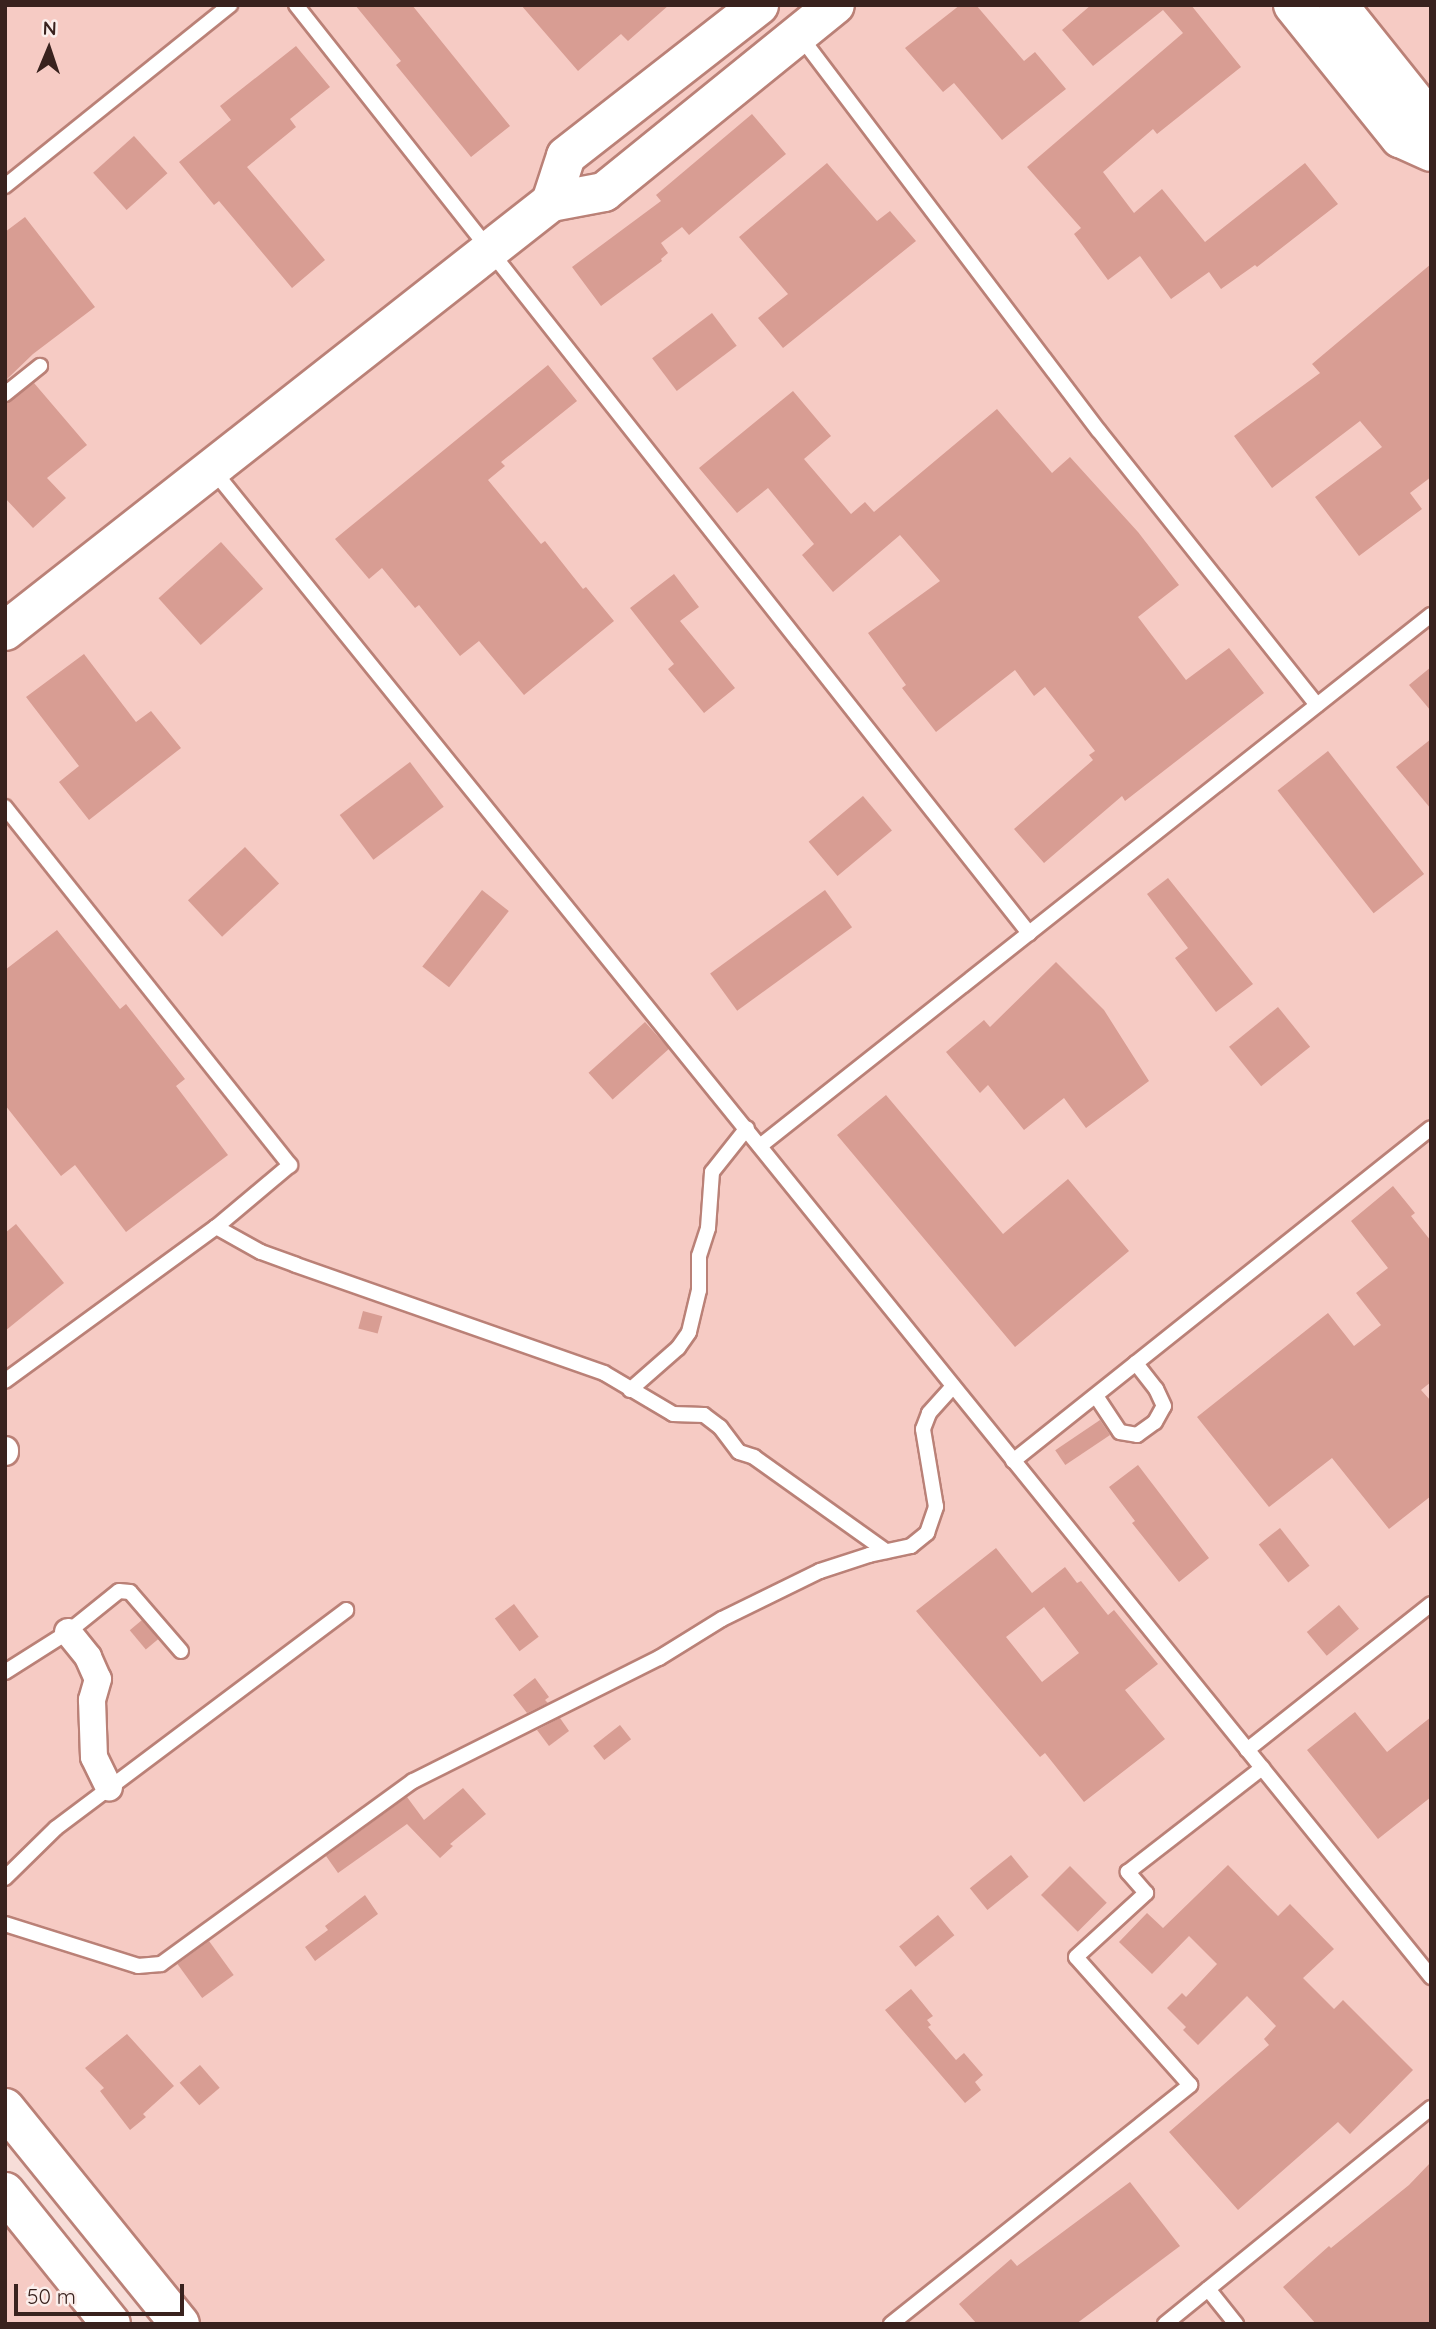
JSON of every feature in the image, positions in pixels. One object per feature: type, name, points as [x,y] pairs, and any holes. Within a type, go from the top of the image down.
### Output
[{"type":"street","points":[[551,202],[566,156],[759,5]]},
{"type":"street","points":[[5,631],[551,202],[604,192],[835,5]]},
{"type":"street","points":[[1293,5],[1400,138],[1431,139]]},
{"type":"street","points":[[1338,5],[1431,139]]},
{"type":"street","points":[[68,1632],[88,1657],[98,1679],[92,1700],[94,1757],[109,1788]]},
{"type":"street","points":[[5,2108],[180,2324]]},
{"type":"street","points":[[5,2192],[111,2324]]},
{"type":"lane","points":[[5,186],[230,5]]},
{"type":"lane","points":[[296,5],[1029,933]]},
{"type":"lane","points":[[799,35],[1099,431],[1317,705]]},
{"type":"lane","points":[[5,394],[40,366]]},
{"type":"lane","points":[[212,469],[1431,1977]]},
{"type":"lane","points":[[760,1146],[1431,615]]},
{"type":"lane","points":[[5,807],[290,1165],[216,1227],[5,1381]]},
{"type":"lane","points":[[630,1390],[678,1348],[689,1332],[699,1290],[699,1256],[708,1228],[712,1172],[747,1128]]},
{"type":"lane","points":[[1013,1461],[1431,1128]]},
{"type":"lane","points":[[216,1227],[261,1252],[604,1373],[673,1414],[700,1414],[712,1419],[739,1452],[754,1457],[886,1551]]},
{"type":"lane","points":[[1096,1395],[1121,1432],[1137,1434],[1155,1422],[1164,1406],[1156,1389],[1136,1363]]},
{"type":"lane","points":[[5,1924],[138,1966],[161,1964],[413,1781],[659,1658],[734,1613],[820,1571],[911,1546],[919,1541],[933,1522],[936,1507],[923,1429],[929,1413],[953,1386]]},
{"type":"lane","points":[[5,1672],[68,1632],[119,1591],[130,1592],[181,1651]]},
{"type":"lane","points":[[1247,1750],[1431,1604]]},
{"type":"lane","points":[[5,1878],[56,1828],[346,1611]]},
{"type":"lane","points":[[891,2324],[1190,2085],[1076,1957],[1146,1893],[1128,1872],[1262,1768]]},
{"type":"lane","points":[[1165,2324],[1431,2108]]},
{"type":"lane","points":[[1208,2289],[1237,2324]]},
{"type":"shaded area","points":[[5,5],[1431,5],[1431,2324],[194,2324],[5,2092]]},
{"type":"shaded area","points":[[5,2206],[101,2324],[5,2324]]},
{"type":"building","points":[[355,5],[412,5],[510,126],[471,157],[396,65],[401,61]]},
{"type":"building","points":[[521,5],[669,5],[628,41],[621,34],[578,71]]},
{"type":"building","points":[[960,5],[976,5],[1024,61],[1035,52],[1066,89],[1002,140],[954,83],[943,92],[905,48]]},
{"type":"building","points":[[1091,5],[1191,5],[1241,67],[1157,134],[1153,129],[1103,172],[1134,213],[1162,189],[1205,242],[1305,163],[1338,204],[1257,267],[1255,265],[1221,289],[1209,272],[1171,299],[1140,256],[1108,280],[1074,234],[1081,228],[1027,167],[1183,33],[1163,10],[1093,66],[1062,30]]},
{"type":"building","points":[[296,46],[330,87],[290,119],[296,127],[247,167],[325,260],[292,288],[219,201],[214,205],[179,162],[231,120],[220,106]]},
{"type":"building","points":[[752,114],[786,154],[689,235],[682,227],[661,243],[668,253],[662,261],[601,306],[572,267],[661,201],[656,195]]},
{"type":"building","points":[[134,136],[167,173],[127,210],[93,173]]},
{"type":"building","points":[[827,163],[877,221],[890,211],[916,241],[783,348],[758,318],[788,294],[739,237]]},
{"type":"building","points":[[25,217],[95,307],[33,354],[5,381],[5,232]]},
{"type":"building","points":[[1431,264],[1431,477],[1410,493],[1422,509],[1359,556],[1315,497],[1382,447],[1360,421],[1272,488],[1234,436],[1320,373],[1312,364]]},
{"type":"building","points":[[712,313],[737,346],[677,391],[652,358]]},
{"type":"building","points":[[548,365],[577,401],[501,462],[505,466],[488,480],[541,544],[545,541],[583,589],[586,587],[614,621],[524,695],[479,641],[460,656],[419,605],[415,608],[382,568],[369,579],[335,539]]},
{"type":"building","points":[[34,383],[87,445],[47,478],[66,498],[33,528],[5,498],[5,403]]},
{"type":"building","points":[[793,391],[831,436],[804,459],[851,514],[865,502],[874,512],[997,409],[1052,473],[1070,457],[1138,532],[1179,585],[1138,617],[1186,680],[1229,648],[1264,693],[1125,801],[1122,796],[1044,863],[1014,829],[1093,760],[1089,755],[1095,751],[1045,687],[1034,696],[1015,670],[936,732],[902,688],[906,685],[868,633],[940,581],[900,535],[833,592],[802,555],[814,544],[768,488],[737,513],[699,468]]},
{"type":"building","points":[[221,542],[263,589],[201,645],[159,598]]},
{"type":"building","points":[[674,574],[699,607],[680,621],[735,688],[704,713],[668,669],[674,664],[630,608]]},
{"type":"building","points":[[84,654],[136,722],[151,711],[181,748],[89,820],[59,782],[79,766],[26,697]]},
{"type":"building","points":[[1431,667],[1431,711],[1409,685]]},
{"type":"building","points":[[1431,739],[1431,809],[1396,767]]},
{"type":"building","points":[[1328,751],[1424,874],[1374,913],[1278,790]]},
{"type":"building","points":[[410,762],[444,807],[373,860],[340,815]]},
{"type":"building","points":[[863,796],[892,830],[838,876],[809,842]]},
{"type":"building","points":[[245,847],[279,884],[222,937],[188,900]]},
{"type":"building","points":[[1168,878],[1253,984],[1216,1012],[1175,958],[1188,948],[1147,894]]},
{"type":"building","points":[[482,890],[509,911],[449,987],[422,966]]},
{"type":"building","points":[[825,890],[852,927],[737,1011],[710,973]]},
{"type":"building","points":[[57,930],[120,1009],[126,1004],[185,1079],[176,1086],[228,1155],[126,1232],[75,1165],[61,1176],[5,1105],[5,970]]},
{"type":"building","points":[[1056,962],[1104,1010],[1149,1081],[1086,1128],[1064,1098],[1024,1130],[988,1085],[980,1093],[946,1052],[984,1020],[990,1027]]},
{"type":"building","points":[[1278,1007],[1310,1047],[1261,1086],[1229,1047]]},
{"type":"building","points":[[645,1022],[669,1049],[613,1100],[589,1073]]},
{"type":"building","points":[[886,1095],[1003,1234],[1068,1179],[1129,1251],[1015,1347],[837,1135]]},
{"type":"building","points":[[1393,1186],[1415,1213],[1411,1216],[1431,1241],[1431,1382],[1421,1390],[1431,1401],[1431,1496],[1389,1529],[1332,1458],[1269,1507],[1197,1417],[1328,1313],[1354,1346],[1381,1325],[1356,1293],[1388,1268],[1351,1221]]},
{"type":"building","points":[[16,1224],[64,1283],[5,1331],[5,1233]]},
{"type":"building","points":[[363,1311],[382,1316],[378,1334],[358,1328]]},
{"type":"building","points":[[1100,1420],[1110,1435],[1065,1465],[1055,1450]]},
{"type":"building","points":[[1138,1465],[1209,1558],[1179,1582],[1132,1523],[1135,1521],[1109,1487]]},
{"type":"building","points":[[1280,1528],[1310,1566],[1288,1582],[1259,1545]]},
{"type":"building","points":[[996,1548],[1032,1593],[1065,1567],[1077,1583],[1081,1581],[1108,1615],[1114,1610],[1158,1664],[1125,1690],[1165,1739],[1084,1802],[1045,1753],[1040,1757],[916,1611]],"holes":[[[1044,1607],[1079,1653],[1042,1682],[1006,1637]]]},
{"type":"building","points":[[514,1604],[539,1637],[520,1651],[495,1618]]},
{"type":"building","points":[[1339,1605],[1359,1629],[1327,1656],[1307,1632]]},
{"type":"building","points":[[142,1620],[158,1639],[146,1649],[130,1630]]},
{"type":"building","points":[[535,1678],[549,1697],[545,1700],[548,1703],[527,1713],[513,1695]]},
{"type":"building","points":[[1355,1712],[1387,1752],[1431,1717],[1431,1797],[1378,1839],[1307,1750]]},
{"type":"building","points":[[560,1718],[569,1731],[549,1746],[537,1730]]},
{"type":"building","points":[[620,1725],[631,1739],[604,1760],[593,1746]]},
{"type":"building","points":[[463,1788],[486,1814],[450,1844],[453,1846],[440,1858],[407,1824],[338,1873],[326,1856],[407,1797],[424,1820]]},
{"type":"building","points":[[1011,1855],[1029,1877],[987,1910],[970,1888]]},
{"type":"building","points":[[1228,1865],[1278,1916],[1290,1904],[1334,1949],[1303,1978],[1334,2009],[1343,2000],[1413,2070],[1350,2134],[1338,2122],[1238,2210],[1169,2132],[1269,2045],[1264,2039],[1276,2026],[1247,1996],[1198,2045],[1183,2030],[1186,2027],[1167,2008],[1182,1993],[1186,1997],[1217,1964],[1189,1936],[1152,1974],[1119,1942],[1147,1913],[1163,1928]]},
{"type":"building","points":[[1070,1866],[1107,1903],[1078,1932],[1041,1895]]},
{"type":"building","points":[[365,1895],[378,1914],[315,1961],[305,1947],[328,1930],[325,1926]]},
{"type":"building","points":[[938,1915],[954,1935],[916,1967],[899,1946]]},
{"type":"building","points":[[209,1941],[234,1975],[202,1998],[177,1964]]},
{"type":"building","points":[[911,1989],[933,2016],[927,2020],[931,2025],[928,2027],[956,2060],[964,2053],[983,2075],[975,2082],[981,2090],[965,2103],[885,2010]]},
{"type":"building","points":[[127,2034],[174,2086],[143,2114],[146,2117],[130,2130],[100,2091],[104,2088],[85,2068]]},
{"type":"building","points":[[200,2065],[220,2088],[199,2105],[180,2083]]},
{"type":"building","points":[[1431,2162],[1431,2324],[1316,2324],[1283,2287],[1329,2246],[1331,2248],[1409,2185]]},
{"type":"building","points":[[1130,2182],[1180,2246],[1076,2324],[977,2324],[959,2304],[1011,2259],[1017,2266]]}]
